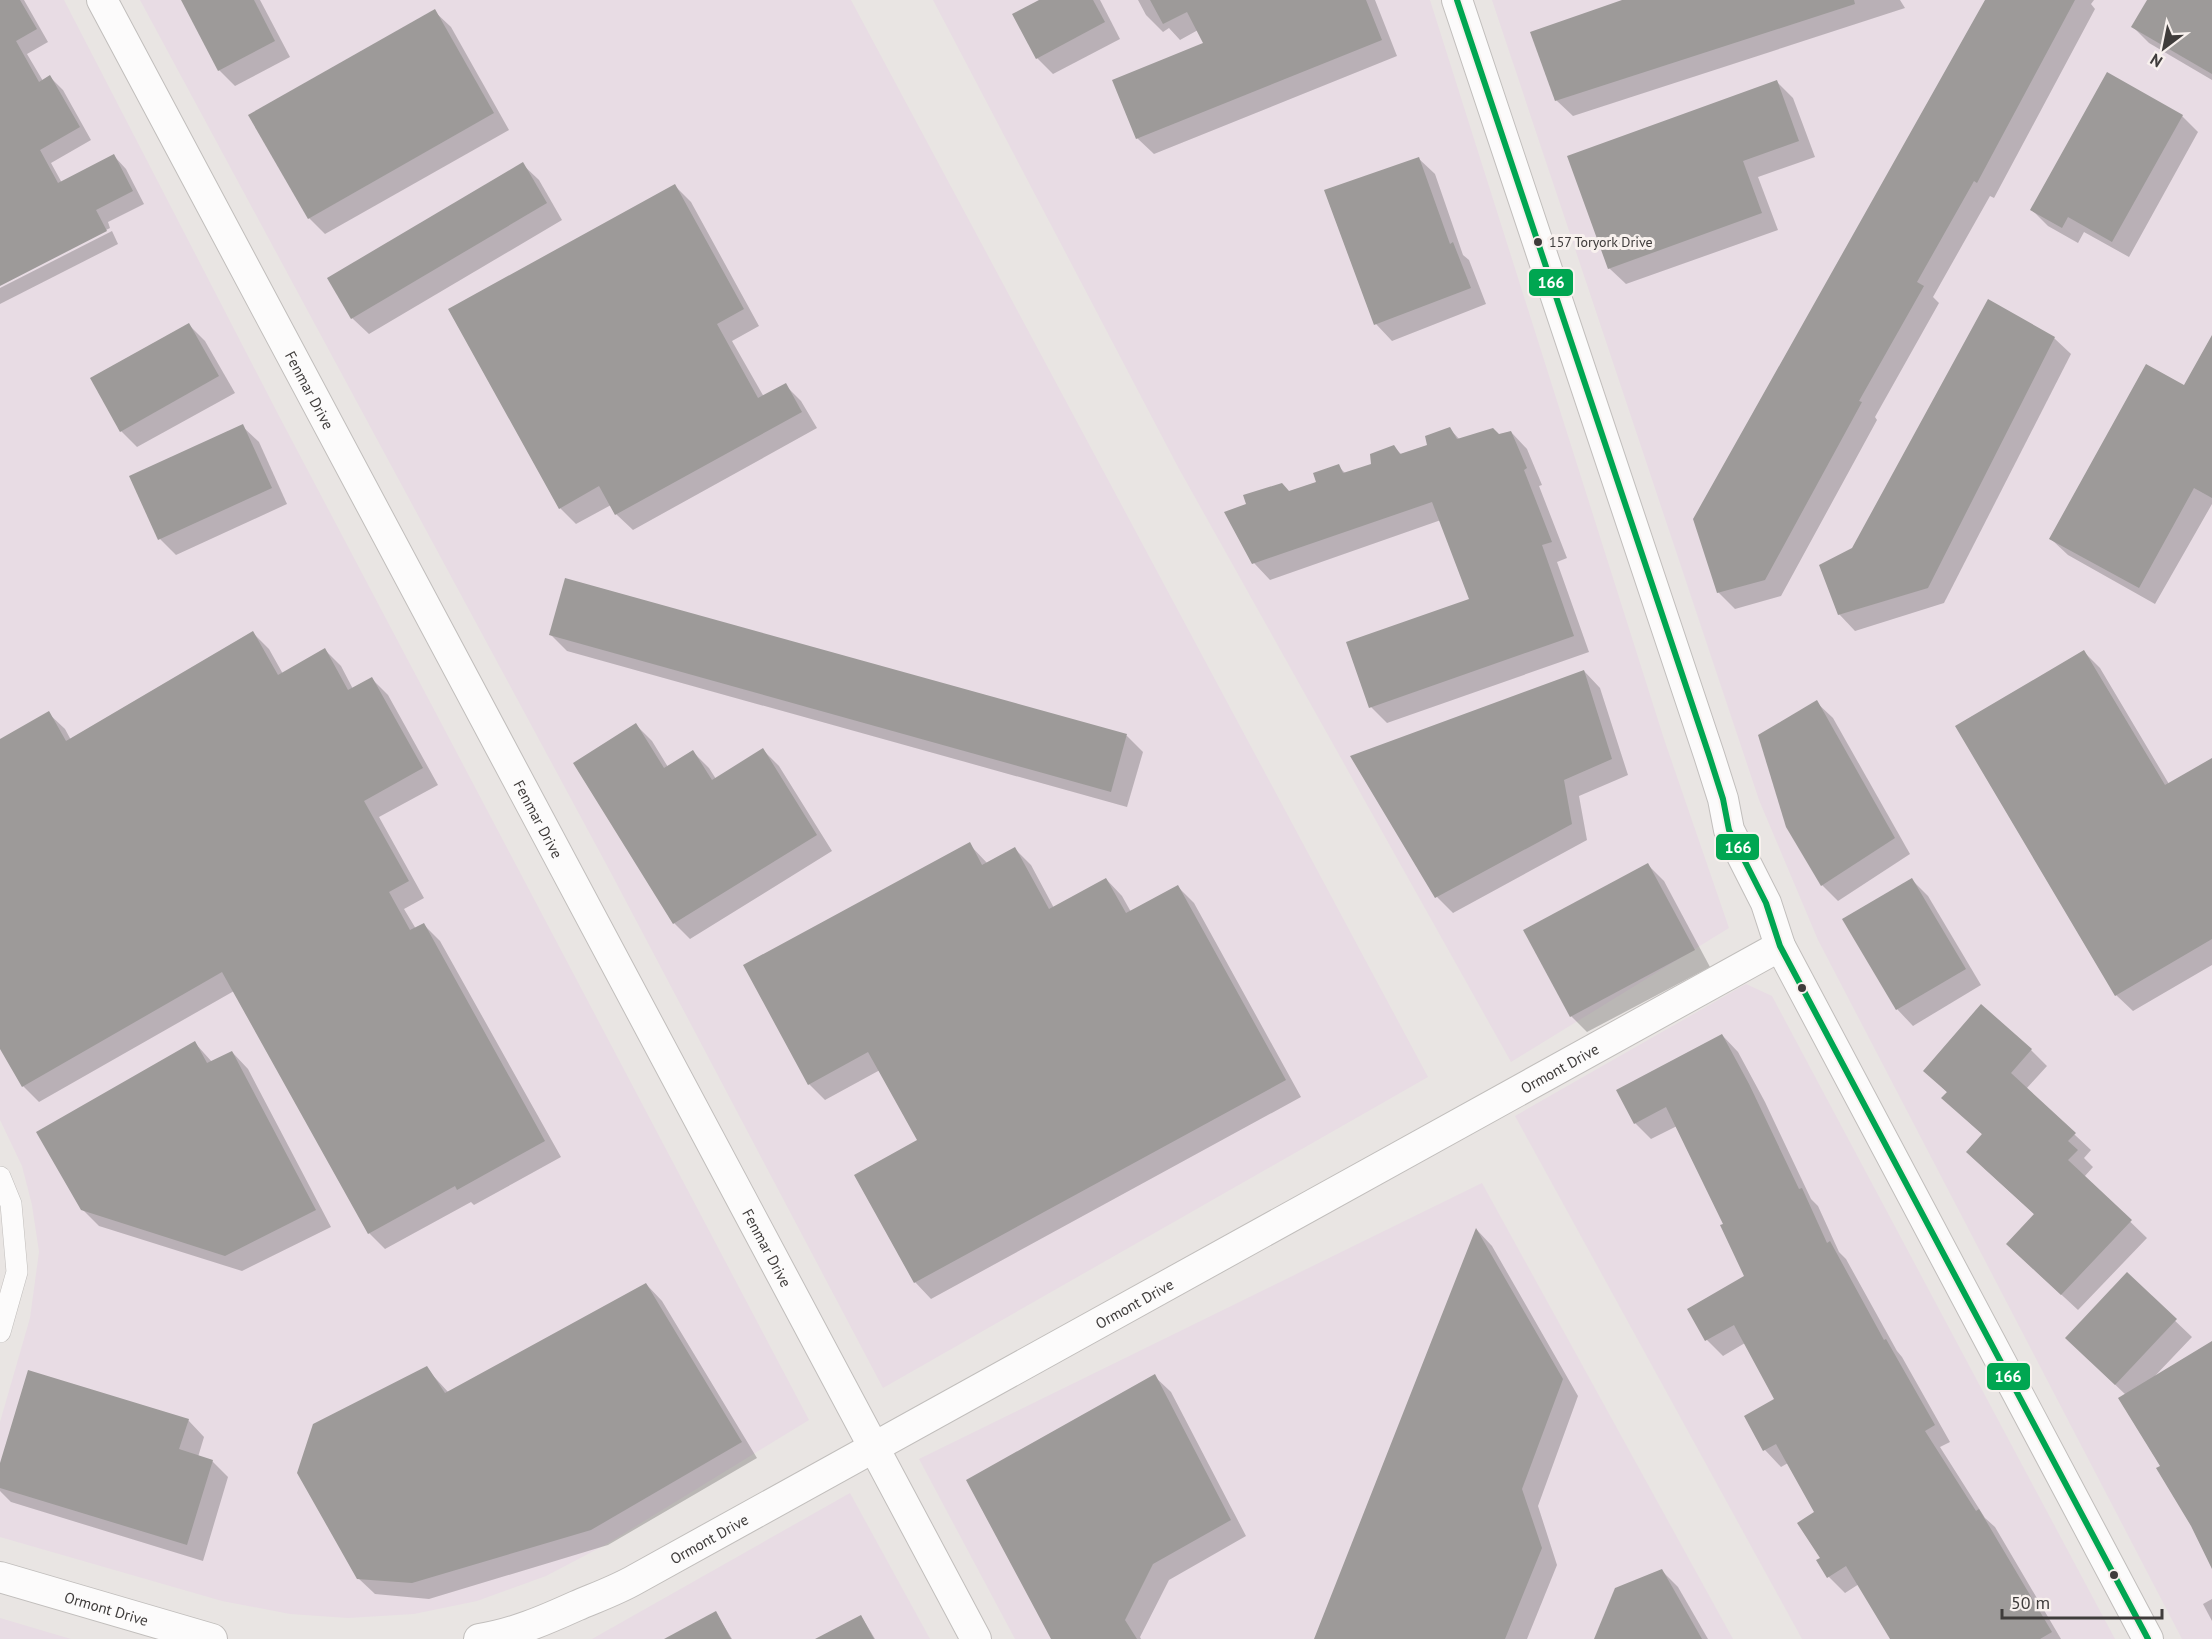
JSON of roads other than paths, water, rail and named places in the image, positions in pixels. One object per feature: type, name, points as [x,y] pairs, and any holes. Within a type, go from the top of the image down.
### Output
[{"type":"street","name":"Fenmar Drive","points":[[102,0],[976,1639]]},
{"type":"street","points":[[1457,0],[1709,755],[1723,799],[1729,830],[1766,903],[1780,946],[2148,1639]]},
{"type":"street","name":"Ormont Drive","points":[[479,1639],[501,1636],[550,1619],[607,1595],[1780,946]]},
{"type":"street","points":[[0,1177],[11,1204],[17,1272],[0,1332]]},
{"type":"street","name":"Ormont Drive","points":[[0,1577],[212,1639]]},
{"type":"place","name":"157 Toryork Drive","points":[[1538,242]]}]
